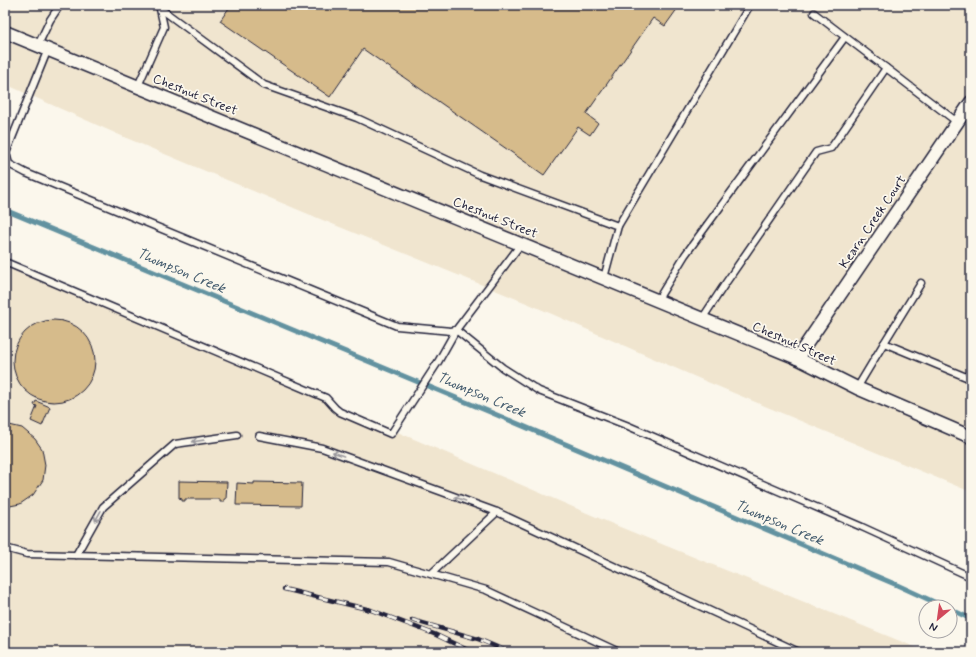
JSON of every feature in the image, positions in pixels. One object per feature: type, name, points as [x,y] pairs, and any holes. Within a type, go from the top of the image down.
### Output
[{"type":"street","name":"Chestnut Street","points":[[5,32],[797,358],[857,388],[971,437]]},
{"type":"street","name":"Kearn Creek Court","points":[[797,358],[971,102]]},
{"type":"lane","points":[[60,5],[50,20],[43,47],[6,153],[9,164],[26,173],[397,326],[451,331],[456,330],[503,368],[539,391],[626,426],[848,521],[971,577]]},
{"type":"lane","points":[[604,278],[618,226],[750,5]]},
{"type":"lane","points":[[160,7],[264,85],[357,118],[480,175],[618,226]]},
{"type":"lane","points":[[138,86],[164,27],[160,7]]},
{"type":"lane","points":[[814,13],[957,122]]},
{"type":"lane","points":[[658,300],[685,255],[845,37]]},
{"type":"lane","points":[[702,319],[816,152],[831,148],[886,68]]},
{"type":"lane","points":[[5,262],[326,398],[340,412],[391,434],[444,352],[456,330],[522,244]]},
{"type":"lane","points":[[857,388],[921,283]]},
{"type":"lane","points":[[884,343],[971,379]]},
{"type":"lane","points":[[76,555],[103,507],[175,444],[237,435]]},
{"type":"lane","points":[[259,436],[322,448],[497,512],[799,652]]},
{"type":"lane","points":[[431,574],[497,512]]},
{"type":"lane","points":[[5,548],[27,554],[389,562],[486,590],[619,652]]},
{"type":"shaded area","points":[[5,5],[971,5],[971,492],[698,378],[529,304],[124,137],[5,84]]},
{"type":"shaded area","points":[[5,264],[615,525],[927,652],[5,652]]},
{"type":"building","points":[[231,5],[680,5],[665,26],[653,18],[586,114],[598,123],[590,135],[578,127],[544,175],[363,49],[330,97],[220,21]]},
{"type":"building","points":[[54,320],[70,323],[83,332],[92,345],[95,361],[92,377],[83,390],[70,399],[54,402],[38,399],[25,390],[16,377],[13,361],[16,345],[25,332],[38,323]]},
{"type":"building","points":[[36,401],[50,407],[42,426],[31,421],[37,406],[34,405]]},
{"type":"building","points":[[5,424],[22,428],[35,439],[42,449],[45,465],[43,480],[33,495],[20,504],[5,507]]},
{"type":"building","points":[[179,481],[227,482],[226,499],[224,499],[224,502],[220,502],[220,499],[185,499],[185,501],[182,501],[182,499],[179,498]]},
{"type":"building","points":[[254,482],[302,483],[301,506],[236,505],[237,483],[254,484]]},
{"type":"waterway","name":"Thompson Creek","points":[[5,210],[490,412],[928,599]]},
{"type":"waterway","name":"Thompson Creek","points":[[958,613],[971,619]]},
{"type":"railway","points":[[284,589],[371,610],[434,634],[472,652]]},
{"type":"railway","points":[[412,620],[478,639],[509,652]]}]
